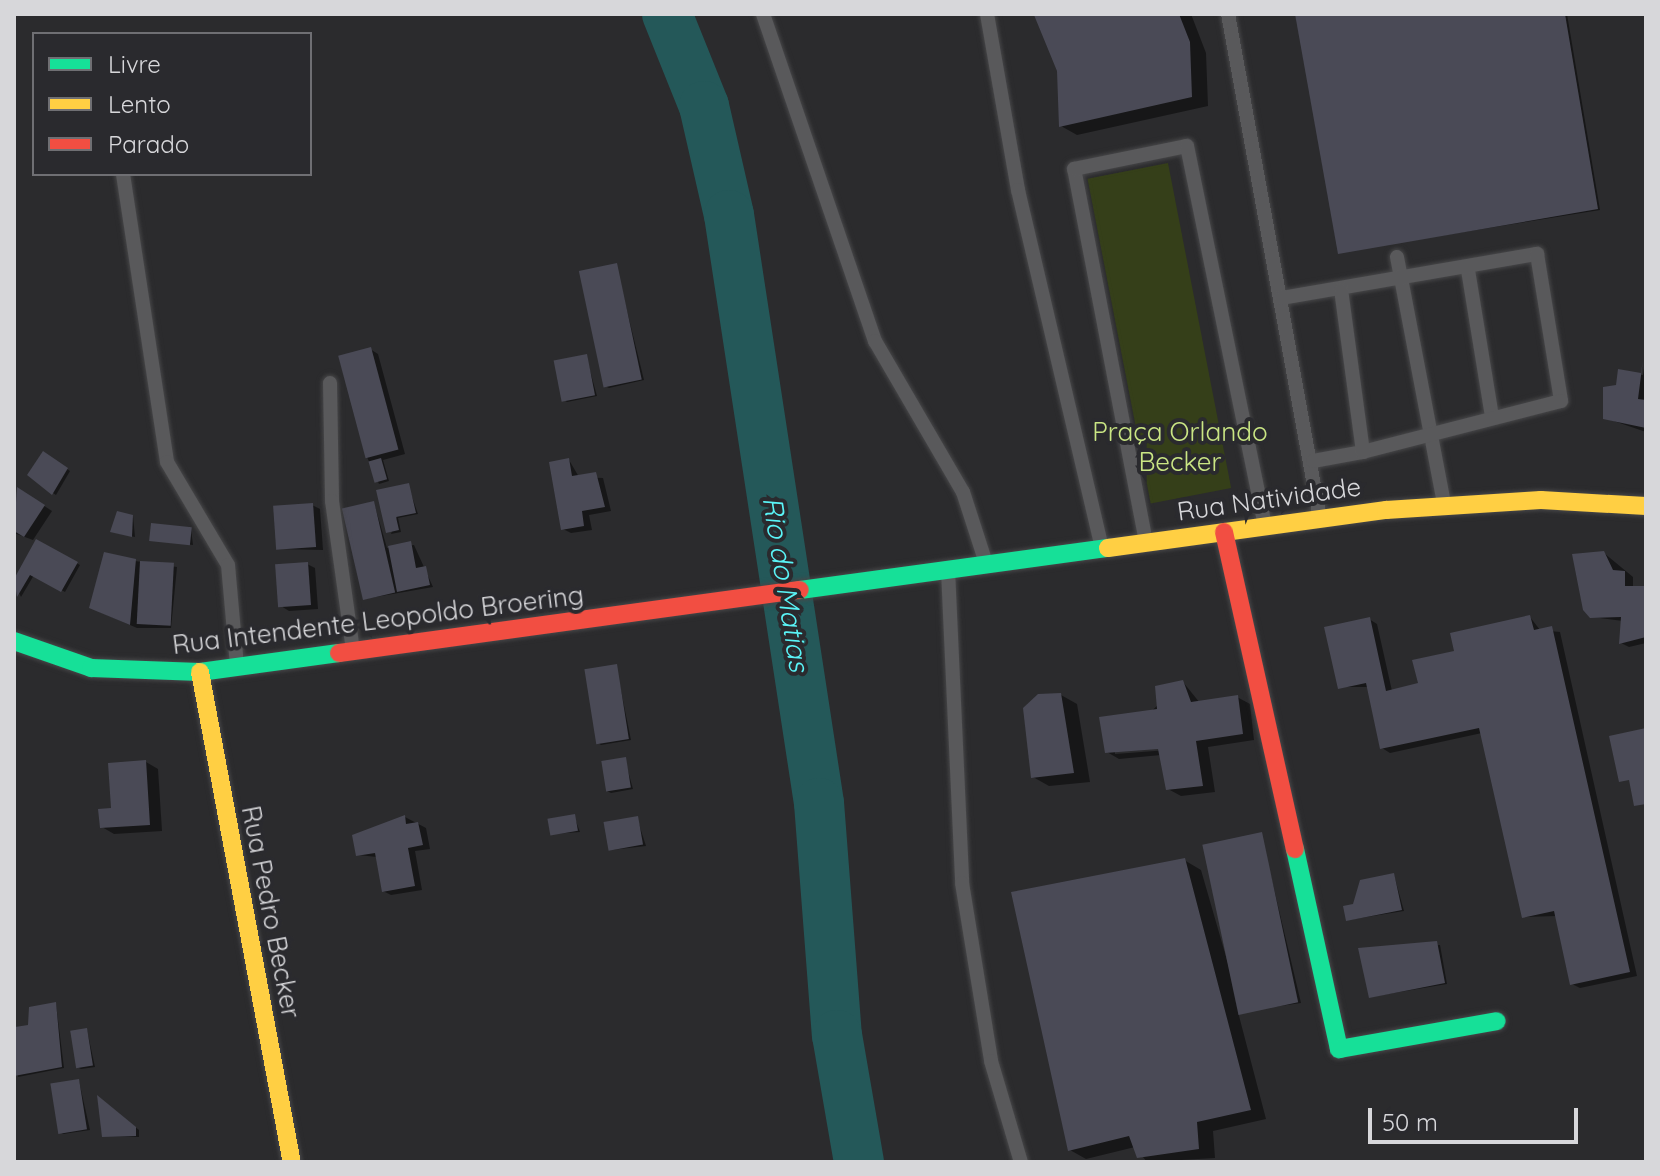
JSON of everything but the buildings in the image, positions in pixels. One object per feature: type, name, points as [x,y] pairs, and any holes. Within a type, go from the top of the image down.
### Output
[{"type":"main road","name":"Rua Natividade","points":[[902,576],[1444,504],[1646,506]]},
{"type":"main road","points":[[1224,532],[1339,1049],[1497,1021]]},
{"type":"main road","name":"Rua Intendente Leopoldo Broering","points":[[14,641],[91,668],[200,672],[902,576]]},
{"type":"main road","name":"Rua Pedro Becker","points":[[200,672],[292,1162]]},
{"type":"lane","points":[[763,14],[875,341],[963,492],[986,565]]},
{"type":"lane","points":[[987,14],[1018,190],[1102,549]]},
{"type":"lane","points":[[1228,14],[1313,461],[1321,518]]},
{"type":"lane","points":[[1146,543],[1074,169],[1187,146],[1265,526]]},
{"type":"lane","points":[[123,176],[167,462],[228,565],[237,667]]},
{"type":"lane","points":[[1282,298],[1402,283],[1537,254],[1561,401],[1492,416],[1363,452],[1313,461]]},
{"type":"lane","points":[[1397,257],[1444,504]]},
{"type":"lane","points":[[1468,270],[1492,416]]},
{"type":"lane","points":[[1341,290],[1363,452]]},
{"type":"lane","points":[[330,383],[332,501],[353,651]]},
{"type":"lane","points":[[948,570],[962,883],[991,1061],[1021,1162]]},
{"type":"green space","name":"Praça Orlando Becker","points":[[1168,163],[1231,488],[1151,504],[1088,179]]},
{"type":"waterway","name":"Rio do Matias","points":[[667,14],[704,106],[729,215],[819,803],[837,1035],[859,1162]]},
{"type":"traffic: fast","points":[[800,590],[1108,548]]},
{"type":"traffic: fast","points":[[14,641],[91,668],[200,672],[339,653]]},
{"type":"traffic: fast","points":[[1295,849],[1339,1049],[1497,1021]]},
{"type":"traffic: slow","points":[[1108,548],[1386,510],[1541,500],[1646,506]]},
{"type":"traffic: slow","points":[[200,672],[292,1162]]},
{"type":"traffic: jam","points":[[1224,532],[1295,849]]},
{"type":"traffic: jam","points":[[339,653],[800,590]]}]
